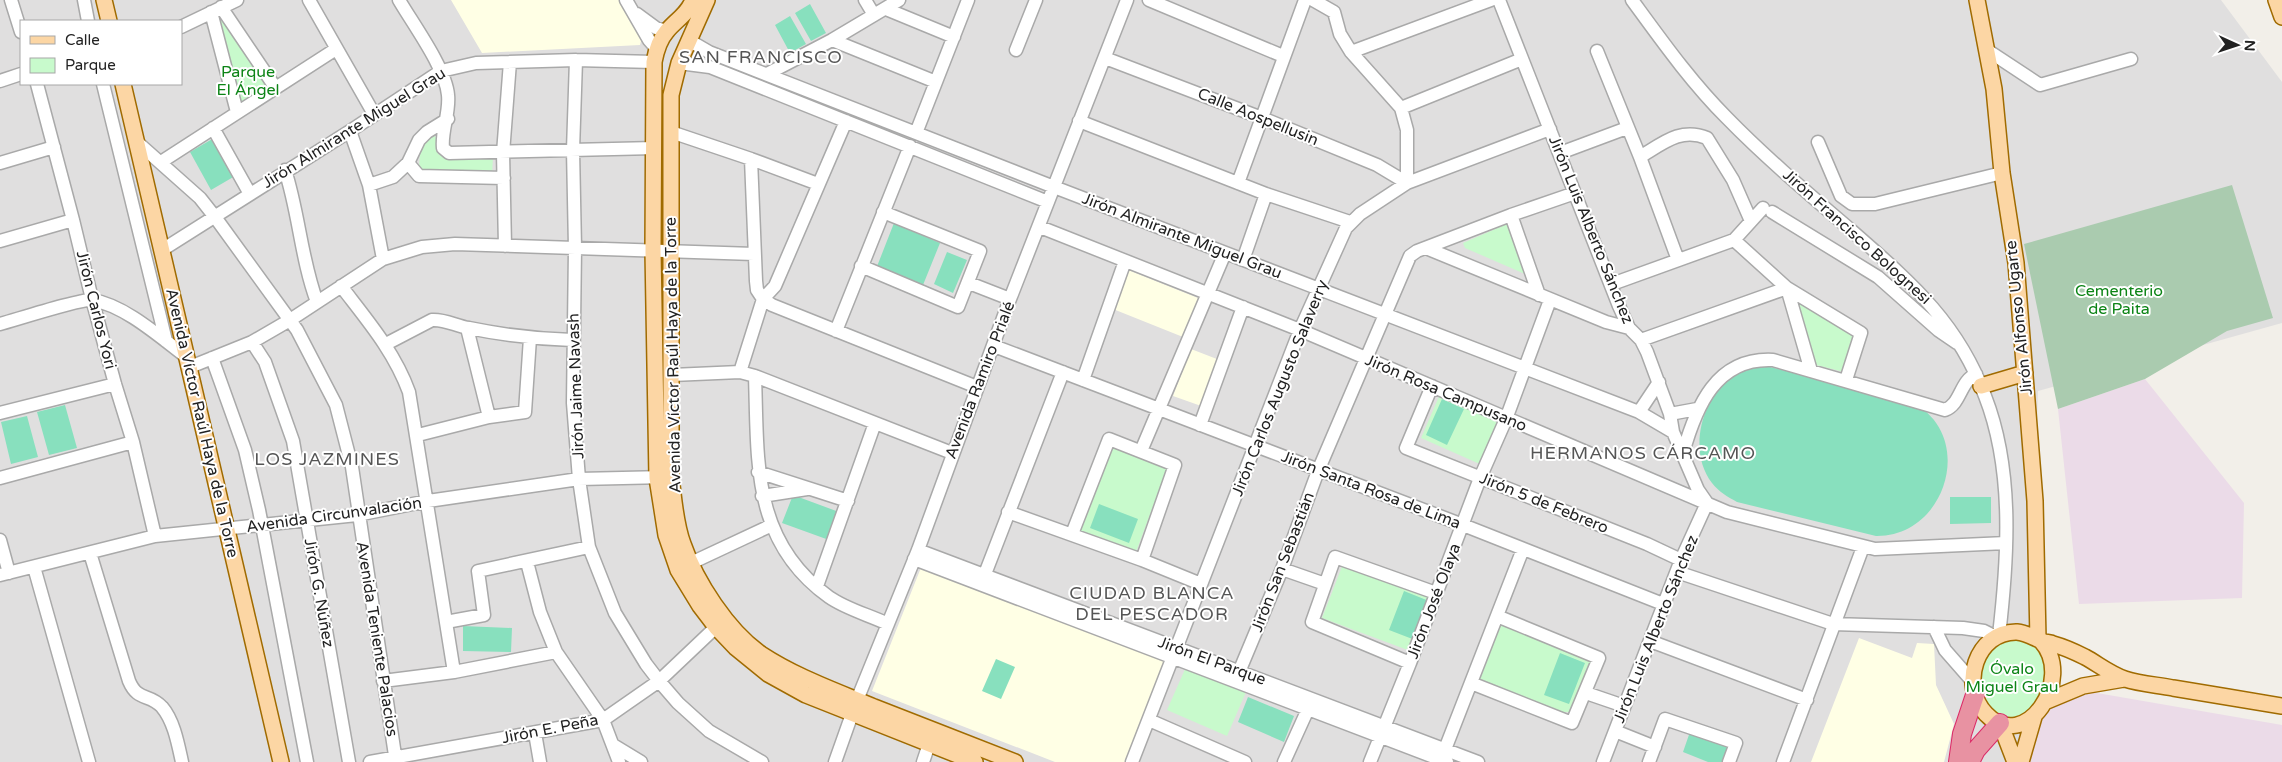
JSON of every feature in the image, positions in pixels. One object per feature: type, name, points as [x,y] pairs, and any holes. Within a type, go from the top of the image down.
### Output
[{"type":"highway","points":[[1958,762],[1962,734],[1974,689]]},
{"type":"highway","points":[[1970,762],[1976,750],[2000,723]]},
{"type":"main road","points":[[104,0],[109,20]]},
{"type":"main road","name":"Avenida Víctor Raúl Haya de la Torre","points":[[693,0],[686,14],[667,31],[655,55],[653,251],[666,535],[678,570],[700,606],[722,624],[742,636],[768,658],[854,707],[929,744],[975,762]]},
{"type":"main road","name":"Avenida Víctor Raúl Haya de la Torre","points":[[707,0],[679,62],[672,85],[672,375],[664,478],[676,515],[682,543],[722,624]]},
{"type":"main road","name":"Jirón Alfonso Ugarte","points":[[1977,0],[1994,90],[2002,173],[2016,263],[2035,501],[2040,640]]},
{"type":"main road","points":[[2276,0],[2282,16]]},
{"type":"main road","points":[[667,31],[682,32],[690,41]]},
{"type":"main road","points":[[655,55],[679,62]]},
{"type":"main road","name":"Avenida Víctor Raúl Haya de la Torre","points":[[123,85],[189,362],[226,530],[282,762]]},
{"type":"main road","points":[[1979,380],[2025,373]]},
{"type":"main road","points":[[2034,717],[2018,724],[2000,723],[1983,712],[1974,689],[1973,671],[1979,654],[1988,642],[1998,636],[2017,632],[2054,644],[2082,656],[2125,679],[2282,706]]},
{"type":"main road","points":[[2021,762],[2034,717],[2047,701],[2050,692],[2052,667],[2049,652],[2040,640]]},
{"type":"main road","points":[[2047,701],[2083,686],[2125,679]]},
{"type":"main road","name":"Avenida Víctor Raúl Haya de la Torre","points":[[854,707],[1015,762]]},
{"type":"main road","points":[[2000,723],[2015,762]]},
{"type":"street","points":[[12,0],[20,28]]},
{"type":"street","points":[[84,0],[88,20]]},
{"type":"street","points":[[182,27],[236,0]]},
{"type":"street","points":[[309,0],[374,114]]},
{"type":"street","points":[[399,0],[441,71],[448,92],[448,119],[442,141],[443,148],[448,153],[655,148]]},
{"type":"street","points":[[864,0],[880,12],[954,37]]},
{"type":"street","points":[[767,74],[832,40],[899,0]]},
{"type":"street","points":[[916,133],[968,0]]},
{"type":"street","points":[[1016,50],[1036,0]]},
{"type":"street","name":"Avenida Ramiro Prialé","points":[[835,762],[854,707],[916,554],[1010,299],[1040,227],[1079,121],[1127,0]]},
{"type":"street","points":[[1149,0],[1284,56]]},
{"type":"street","points":[[1238,183],[1305,0]]},
{"type":"street","points":[[1313,0],[1334,12],[1340,34],[1351,52],[1401,108],[1407,130],[1407,183]]},
{"type":"street","points":[[1351,52],[1491,0]]},
{"type":"street","name":"Jirón Luis Alberto Sánchez","points":[[1499,0],[1629,328],[1641,340],[1659,382],[1670,414],[1673,432],[1698,490],[1708,503],[1663,604],[1603,762]]},
{"type":"street","name":"Jirón Francisco Bolognesi","points":[[1632,0],[1685,72],[1728,119],[1908,280],[1949,326],[1961,346],[1979,380],[1991,413],[2000,453],[2005,500],[2006,543],[1998,636]]},
{"type":"street","points":[[629,4],[656,28],[667,31]]},
{"type":"street","points":[[629,4],[655,55]]},
{"type":"street","points":[[216,10],[275,87]]},
{"type":"street","points":[[216,10],[237,112]]},
{"type":"street","points":[[832,40],[936,82]]},
{"type":"street","name":"Jirón Almirante Miguel Grau","points":[[690,41],[704,50],[1054,187],[1639,412],[1673,432]]},
{"type":"street","points":[[161,162],[336,49]]},
{"type":"street","points":[[1987,50],[2040,85],[2131,59]]},
{"type":"street","points":[[1597,51],[1640,157],[1678,260]]},
{"type":"street","name":"Jirón Almirante Miguel Grau","points":[[162,250],[441,71],[464,64],[655,55]]},
{"type":"street","name":"Calle Aospellusin","points":[[1105,58],[1262,118],[1377,165],[1407,183]]},
{"type":"street","points":[[1401,108],[1522,59]]},
{"type":"street","name":"Jirón Jaime Navash","points":[[576,60],[573,150],[575,248],[572,340],[573,403],[579,480],[590,547],[615,613],[646,664],[678,703],[709,731],[760,762]]},
{"type":"street","points":[[505,246],[503,153],[510,62]]},
{"type":"street","points":[[679,62],[710,67],[1048,202]]},
{"type":"street","points":[[0,81],[20,74]]},
{"type":"street","name":"Jirón Carlos Yori","points":[[37,85],[92,299],[133,442],[155,536]]},
{"type":"street","points":[[103,85],[166,341]]},
{"type":"street","points":[[368,186],[393,177],[408,163],[419,140],[426,132],[448,119]]},
{"type":"street","points":[[740,372],[763,299],[774,286],[846,121]]},
{"type":"street","points":[[1079,121],[1266,194],[1350,222]]},
{"type":"street","points":[[213,128],[250,194]]},
{"type":"street","points":[[1560,153],[1627,128]]},
{"type":"street","name":"Jirón Carlos Augusto Salaverry","points":[[1132,762],[1300,330],[1340,239],[1350,222],[1407,183],[1550,129]]},
{"type":"street","points":[[350,131],[368,186],[383,259]]},
{"type":"street","points":[[671,132],[751,158],[818,184]]},
{"type":"street","points":[[1640,157],[1666,142],[1687,133],[1707,138],[1733,180],[1751,221]]},
{"type":"street","name":"Avenida Teniente Palacios","points":[[137,142],[200,198],[215,217],[290,320],[316,365],[341,419],[352,467],[357,514],[396,760]]},
{"type":"street","points":[[1818,142],[1840,196],[1852,204],[1875,204],[2002,173]]},
{"type":"street","points":[[836,331],[910,146]]},
{"type":"street","points":[[0,163],[54,147]]},
{"type":"street","points":[[751,158],[756,281],[763,299],[772,305],[977,387]]},
{"type":"street","points":[[408,163],[419,176],[504,178]]},
{"type":"street","points":[[285,170],[292,191],[308,279],[317,302]]},
{"type":"street","name":"Jirón San Sebastián","points":[[1239,672],[1282,569],[1318,471],[1410,256],[1511,215],[1576,193]]},
{"type":"street","points":[[1243,260],[1266,194]]},
{"type":"street","points":[[1612,284],[1734,240],[1751,221],[1768,210],[1878,277],[1938,330],[1961,346]]},
{"type":"street","points":[[861,266],[958,307],[969,282],[980,251],[883,212]]},
{"type":"street","points":[[1511,215],[1545,297]]},
{"type":"street","points":[[0,241],[73,220]]},
{"type":"street","name":"Jirón Rosa Campusano","points":[[1040,227],[1300,330],[1727,512],[1863,547],[1885,548],[2006,543]]},
{"type":"street","points":[[1734,240],[1787,288],[1861,333],[1846,380]]},
{"type":"street","points":[[0,324],[92,299],[119,310],[166,341],[189,362],[212,358],[252,342],[290,320],[383,259],[436,245],[455,244],[754,254]]},
{"type":"street","points":[[1426,248],[1606,322],[1629,328]]},
{"type":"street","points":[[1141,451],[1225,253]]},
{"type":"street","points":[[1083,380],[1125,261]]},
{"type":"street","points":[[969,282],[1010,299]]},
{"type":"street","points":[[341,286],[386,344],[400,368],[409,392],[418,435],[454,672]]},
{"type":"street","points":[[1641,340],[1787,288]]},
{"type":"street","points":[[1787,288],[1811,370]]},
{"type":"street","name":"Jirón José Olaya","points":[[1370,762],[1480,478],[1526,368],[1545,297]]},
{"type":"street","points":[[1200,425],[1243,307]]},
{"type":"street","points":[[386,344],[432,320],[447,321],[467,328],[530,338],[572,340]]},
{"type":"street","points":[[467,328],[489,418]]},
{"type":"street","points":[[418,435],[489,418],[525,412],[530,338]]},
{"type":"street","name":"Jirón G. Núñez","points":[[252,342],[265,362],[285,416],[299,467],[306,520],[350,762]]},
{"type":"street","name":"Jirón Santa Rosa de Lima","points":[[994,346],[1463,525],[1663,604]]},
{"type":"street","points":[[212,358],[245,450],[262,525],[307,762]]},
{"type":"street","points":[[1683,453],[1698,409],[1707,391],[1727,371],[1749,363],[1773,360],[1945,410],[1954,403],[1968,378],[1979,380]]},
{"type":"street","points":[[672,375],[740,372],[755,376],[952,453]]},
{"type":"street","points":[[985,574],[1063,372]]},
{"type":"street","points":[[755,376],[758,472],[762,496],[772,525],[790,557],[817,586],[841,604],[888,624]]},
{"type":"street","points":[[1639,412],[1659,382]]},
{"type":"street","points":[[0,413],[115,384]]},
{"type":"street","name":"Jirón 5 de Febrero","points":[[1432,386],[1406,448],[1480,478],[1679,566],[1833,624],[1934,627],[1984,631],[1998,636]]},
{"type":"street","points":[[1670,414],[1698,409]]},
{"type":"street","points":[[817,586],[875,423]]},
{"type":"street","points":[[1072,534],[1109,439],[1175,465],[1142,560]]},
{"type":"street","points":[[0,478],[133,442]]},
{"type":"street","points":[[758,472],[848,502]]},
{"type":"street","name":"Avenida Circunvalación","points":[[5,574],[155,536],[226,530],[357,514],[428,501],[579,480],[664,478]]},
{"type":"street","points":[[762,496],[809,488]]},
{"type":"street","points":[[1008,512],[1142,560],[1201,584]]},
{"type":"street","points":[[691,563],[772,525]]},
{"type":"street","points":[[0,540],[5,574]]},
{"type":"street","points":[[446,622],[484,615],[478,571],[590,547]]},
{"type":"street","points":[[1783,762],[1863,547]]},
{"type":"street","points":[[1443,758],[1523,550]]},
{"type":"street","points":[[90,553],[133,689],[138,695],[150,699],[162,707],[172,725],[182,762]]},
{"type":"street","name":"Jirón El Parque","points":[[916,554],[985,574],[1308,709],[1382,730]]},
{"type":"street","name":"Jirón El Parque","points":[[916,554],[1174,653],[1239,672],[1382,730],[1443,758],[1478,762]]},
{"type":"street","points":[[1410,662],[1312,622],[1335,557],[1436,593]]},
{"type":"street","points":[[527,562],[540,612],[556,652],[603,720],[619,762]]},
{"type":"street","points":[[34,567],[89,762]]},
{"type":"street","points":[[1282,569],[1325,584]]},
{"type":"street","points":[[1471,683],[1572,723],[1586,693],[1599,658],[1497,616]]},
{"type":"street","name":"Jirón E. Peña","points":[[370,762],[396,760],[603,720],[660,681],[722,624]]},
{"type":"street","points":[[1934,627],[1944,650],[1974,689]]},
{"type":"street","points":[[1650,641],[1807,700]]},
{"type":"street","points":[[383,681],[454,672],[556,652]]},
{"type":"street","points":[[1586,693],[1624,706]]},
{"type":"street","points":[[1284,762],[1308,709]]},
{"type":"street","points":[[1649,762],[1665,719],[1736,743],[1729,762]]},
{"type":"street","points":[[1148,720],[1245,762]]},
{"type":"street","points":[[1615,731],[1655,747]]},
{"type":"street","points":[[535,733],[540,762]]},
{"type":"street","points":[[923,762],[929,744]]},
{"type":"street","points":[[613,745],[641,762]]},
{"type":"shaded area","points":[[0,0],[2221,0],[2282,82],[2282,323],[2038,391],[2025,762],[0,762]]},
{"type":"shaded area","points":[[451,0],[620,0],[642,37],[640,45],[482,53]]},
{"type":"shaded area","points":[[1128,270],[1198,298],[1183,337],[1113,309]]},
{"type":"shaded area","points":[[1191,349],[1222,361],[1204,407],[1173,396]]},
{"type":"shaded area","points":[[2145,379],[2244,503],[2242,598],[2079,604],[2058,409]]},
{"type":"shaded area","points":[[924,560],[1173,650],[1130,762],[1055,762],[872,691]]},
{"type":"shaded area","points":[[1859,638],[1912,658],[1917,643],[1934,644],[1936,685],[1954,724],[1944,762],[1811,762]]},
{"type":"shaded area","points":[[2028,681],[2282,725],[2282,762],[2025,762]]},
{"type":"green space","points":[[810,4],[826,33],[811,41],[795,13]]},
{"type":"green space","name":"Parque El Ángel","points":[[222,12],[271,87],[238,108],[215,16]]},
{"type":"green space","points":[[790,16],[806,44],[790,53],[775,25]]},
{"type":"green space","points":[[434,134],[437,140],[438,154],[440,155],[493,157],[492,175],[425,174],[419,167],[421,142]]},
{"type":"green space","points":[[214,138],[235,176],[211,190],[190,152]]},
{"type":"green space","name":"Cementerio de Paita","points":[[2232,185],[2273,318],[2227,331],[2145,379],[2058,409],[2024,244]]},
{"type":"green space","points":[[894,223],[940,243],[923,285],[876,269]]},
{"type":"green space","points":[[1507,224],[1511,227],[1525,274],[1465,248],[1463,243]]},
{"type":"green space","points":[[947,252],[967,260],[953,293],[934,284]]},
{"type":"green space","points":[[1797,298],[1854,334],[1844,372],[1816,365]]},
{"type":"green space","points":[[1766,366],[1911,402],[1931,417],[1943,437],[1948,459],[1945,481],[1936,502],[1921,520],[1901,532],[1876,536],[1737,502],[1718,489],[1705,471],[1701,457],[1699,442],[1705,413],[1719,387],[1729,377],[1742,370]]},
{"type":"green space","points":[[1441,392],[1499,420],[1482,465],[1421,438]]},
{"type":"green space","points":[[1442,399],[1464,409],[1447,445],[1426,435]]},
{"type":"green space","points":[[65,405],[77,448],[49,455],[37,412]]},
{"type":"green space","points":[[27,416],[38,457],[11,464],[1,422]]},
{"type":"green space","points":[[1111,447],[1167,469],[1136,552],[1079,530]]},
{"type":"green space","points":[[793,495],[839,512],[829,540],[782,523]]},
{"type":"green space","points":[[1950,497],[1991,497],[1991,523],[1950,524]]},
{"type":"green space","points":[[1099,504],[1138,519],[1129,543],[1090,528]]},
{"type":"green space","points":[[1343,564],[1434,595],[1413,652],[1322,618]]},
{"type":"green space","points":[[1404,591],[1429,601],[1415,640],[1389,630]]},
{"type":"green space","points":[[1502,622],[1592,661],[1573,712],[1561,712],[1480,679]]},
{"type":"green space","points":[[463,626],[512,628],[511,652],[463,651]]},
{"type":"green space","name":"Óvalo Miguel Grau","points":[[2006,637],[2026,638],[2033,641],[2042,654],[2046,671],[2043,694],[2019,720],[1990,714],[1977,680],[1984,653]]},
{"type":"green space","points":[[1560,653],[1585,663],[1569,704],[1544,695]]},
{"type":"green space","points":[[996,659],[1015,667],[1001,699],[982,691]]},
{"type":"green space","points":[[1186,667],[1246,692],[1227,736],[1167,710]]},
{"type":"green space","points":[[1248,697],[1294,716],[1284,742],[1238,722]]},
{"type":"green space","points":[[1691,729],[1729,744],[1722,762],[1708,762],[1683,752]]},
{"type":"district","name":"SAN FRANCISCO","points":[[761,57]]},
{"type":"district","name":"HERMANOS CÁRCAMO","points":[[1643,453]]},
{"type":"district","name":"LOS JAZMINES","points":[[327,459]]},
{"type":"district","name":"CIUDAD BLANCA DEL PESCADOR","points":[[1152,603]]}]
